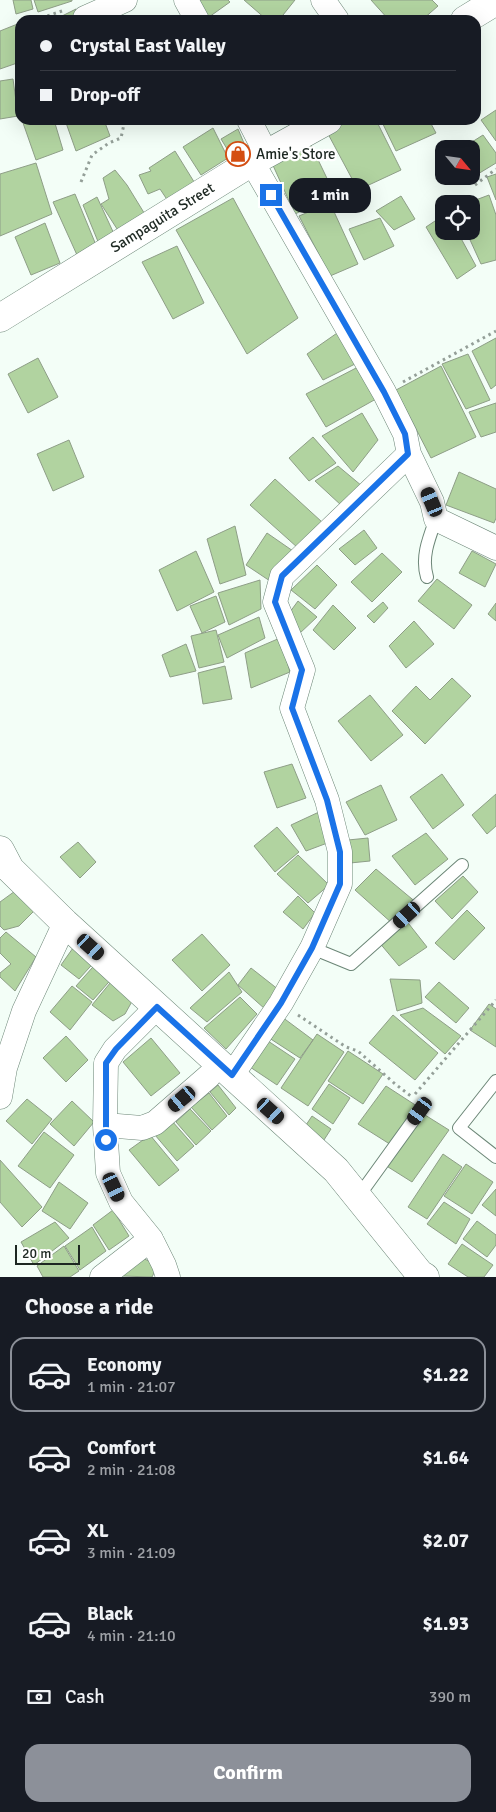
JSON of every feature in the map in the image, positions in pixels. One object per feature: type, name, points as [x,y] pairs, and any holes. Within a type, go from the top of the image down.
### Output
[{"type":"street","points":[[78,13],[125,0]]},
{"type":"street","points":[[186,0],[194,15]]},
{"type":"street","points":[[323,0],[334,15]]},
{"type":"street","points":[[473,15],[496,1]]},
{"type":"street","points":[[250,125],[259,159],[405,434],[408,454],[429,495],[436,519],[496,548]]},
{"type":"street","name":"Sampaguita Street","points":[[0,318],[259,159],[319,125]]},
{"type":"street","points":[[105,1124],[142,1128],[155,1123],[221,1075],[281,1003],[312,948],[340,884],[340,852],[327,800],[292,708],[302,670],[275,602],[282,576],[408,454]]},
{"type":"street","points":[[0,850],[10,869],[65,923],[157,1007],[221,1075],[336,1170],[424,1277]]},
{"type":"street","points":[[0,1098],[6,1068],[24,1011],[65,923]]},
{"type":"street","points":[[157,1007],[116,1049],[106,1063],[105,1124],[108,1173],[121,1202],[151,1239],[168,1277]]},
{"type":"street","points":[[102,1277],[151,1239]]},
{"type":"lane","points":[[427,577],[423,566],[436,519]]},
{"type":"lane","points":[[312,948],[352,964],[462,866]]},
{"type":"lane","points":[[496,1082],[459,1128],[496,1157]]},
{"type":"lane","points":[[358,1197],[420,1111]]},
{"type":"path","points":[[66,15],[78,13]]},
{"type":"path","points":[[81,182],[92,155],[108,143],[121,138],[124,125]]},
{"type":"path","points":[[480,181],[496,169]]},
{"type":"path","points":[[384,392],[496,331]]},
{"type":"path","points":[[281,1003],[346,1047],[358,1050],[412,1098],[496,1000]]},
{"type":"building","points":[[13,0],[31,0],[33,9],[16,14]]},
{"type":"building","points":[[34,0],[72,0],[72,1],[38,12]]},
{"type":"building","points":[[195,0],[228,0],[230,2],[212,15],[207,15]]},
{"type":"building","points":[[244,0],[295,0],[283,15],[261,15]]},
{"type":"building","points":[[371,0],[432,0],[438,6],[428,15],[384,15]]},
{"type":"building","points":[[76,9],[78,15],[64,15]]},
{"type":"building","points":[[15,25],[15,64],[0,69],[0,31]]},
{"type":"building","points":[[13,79],[15,116],[0,119],[0,81]]},
{"type":"building","points":[[496,110],[496,141],[481,120]]},
{"type":"building","points":[[24,125],[56,125],[63,150],[36,160]]},
{"type":"building","points":[[67,125],[106,125],[110,136],[76,151]]},
{"type":"building","points":[[340,125],[378,125],[401,170],[358,190],[327,132]]},
{"type":"building","points":[[383,125],[432,125],[436,133],[396,151]]},
{"type":"building","points":[[213,128],[228,158],[201,175],[183,147]]},
{"type":"building","points":[[238,129],[246,148],[232,157],[221,139]]},
{"type":"building","points":[[483,135],[496,153],[496,163],[480,173],[480,140],[475,140]]},
{"type":"building","points":[[310,143],[335,195],[295,214],[271,161]]},
{"type":"building","points":[[175,151],[196,185],[168,201],[160,189],[148,194],[139,175],[151,171],[149,168]]},
{"type":"building","points":[[36,163],[52,214],[0,236],[0,174]]},
{"type":"building","points":[[115,170],[127,185],[146,216],[119,232],[101,204],[109,199],[103,178]]},
{"type":"building","points":[[496,174],[496,200],[487,177]]},
{"type":"building","points":[[75,194],[96,245],[77,255],[53,202]]},
{"type":"building","points":[[489,195],[496,215],[496,260],[481,264],[470,240],[480,240],[480,198]]},
{"type":"building","points":[[401,196],[415,219],[394,230],[376,211]]},
{"type":"building","points":[[97,197],[115,236],[99,244],[83,205]]},
{"type":"building","points":[[233,198],[298,318],[247,354],[176,230]]},
{"type":"building","points":[[330,203],[358,264],[330,276],[299,216]]},
{"type":"building","points":[[380,218],[394,246],[364,260],[349,229]]},
{"type":"building","points":[[435,221],[435,240],[462,240],[476,266],[457,279],[426,227]]},
{"type":"building","points":[[45,223],[60,263],[31,275],[15,237]]},
{"type":"building","points":[[177,246],[204,303],[173,319],[142,262]]},
{"type":"building","points":[[340,331],[357,363],[323,380],[307,354]]},
{"type":"building","points":[[496,338],[496,385],[491,389],[472,351]]},
{"type":"building","points":[[468,354],[490,400],[466,409],[442,364]]},
{"type":"building","points":[[38,358],[58,397],[28,413],[8,374]]},
{"type":"building","points":[[441,366],[476,437],[431,458],[396,390]]},
{"type":"building","points":[[358,367],[376,399],[326,427],[306,394]]},
{"type":"building","points":[[496,403],[496,432],[481,437],[469,412]]},
{"type":"building","points":[[362,413],[378,440],[353,472],[322,436]]},
{"type":"building","points":[[313,437],[336,463],[309,481],[289,458]]},
{"type":"building","points":[[69,440],[84,477],[53,491],[37,454]]},
{"type":"building","points":[[338,466],[362,486],[342,506],[315,481]]},
{"type":"building","points":[[459,472],[496,489],[496,518],[494,523],[446,505]]},
{"type":"building","points":[[275,479],[322,522],[298,548],[250,505]]},
{"type":"building","points":[[235,526],[246,575],[220,584],[207,539]]},
{"type":"building","points":[[364,530],[377,548],[355,565],[339,549]]},
{"type":"building","points":[[267,533],[293,551],[273,583],[246,565]]},
{"type":"building","points":[[196,551],[214,592],[177,611],[159,570]]},
{"type":"building","points":[[472,551],[496,564],[485,587],[459,573]]},
{"type":"building","points":[[382,553],[402,572],[372,602],[351,582]]},
{"type":"building","points":[[317,565],[337,585],[315,609],[291,590]]},
{"type":"building","points":[[437,579],[472,605],[454,629],[418,601]]},
{"type":"building","points":[[260,580],[261,609],[229,625],[218,593]]},
{"type":"building","points":[[216,596],[225,622],[202,633],[190,606]]},
{"type":"building","points":[[298,601],[317,617],[299,634],[287,616]]},
{"type":"building","points":[[383,602],[388,608],[374,623],[367,616]]},
{"type":"building","points":[[496,603],[496,621],[488,614]]},
{"type":"building","points":[[333,605],[356,628],[334,650],[313,630]]},
{"type":"building","points":[[259,617],[265,638],[227,658],[218,635]]},
{"type":"building","points":[[414,621],[434,644],[406,668],[389,646]]},
{"type":"building","points":[[216,630],[224,662],[199,668],[191,636]]},
{"type":"building","points":[[280,638],[290,672],[251,688],[245,653]]},
{"type":"building","points":[[186,644],[196,671],[170,677],[162,655]]},
{"type":"building","points":[[225,666],[232,699],[203,704],[198,673]]},
{"type":"building","points":[[452,678],[471,696],[425,744],[392,711],[416,686],[430,700]]},
{"type":"building","points":[[370,695],[403,735],[371,761],[338,721]]},
{"type":"building","points":[[292,764],[306,798],[277,808],[264,772]]},
{"type":"building","points":[[442,774],[464,805],[433,829],[410,797]]},
{"type":"building","points":[[381,785],[397,820],[365,835],[346,802]]},
{"type":"building","points":[[496,794],[496,826],[487,834],[472,815]]},
{"type":"building","points":[[319,812],[330,842],[306,851],[291,825]]},
{"type":"building","points":[[277,827],[299,852],[275,872],[254,846]]},
{"type":"building","points":[[426,833],[448,859],[415,885],[392,856]]},
{"type":"building","points":[[368,838],[370,861],[350,863],[348,840]]},
{"type":"building","points":[[78,842],[96,862],[80,878],[60,857]]},
{"type":"building","points":[[298,855],[329,885],[308,903],[277,874]]},
{"type":"building","points":[[376,869],[418,904],[393,924],[355,890]]},
{"type":"building","points":[[463,876],[478,892],[452,919],[435,901]]},
{"type":"building","points":[[22,886],[36,909],[19,926],[4,930],[0,926],[0,902]]},
{"type":"building","points":[[298,896],[315,913],[303,929],[283,912]]},
{"type":"building","points":[[467,910],[485,928],[454,960],[435,943]]},
{"type":"building","points":[[405,919],[427,947],[399,966],[378,941]]},
{"type":"building","points":[[6,932],[36,957],[15,991],[0,977],[0,973],[11,964],[0,953],[0,938]]},
{"type":"building","points":[[202,934],[230,965],[202,991],[172,960]]},
{"type":"building","points":[[80,938],[99,957],[79,979],[61,965]]},
{"type":"building","points":[[100,959],[115,975],[93,1000],[76,986]]},
{"type":"building","points":[[251,968],[279,990],[265,1009],[238,985]]},
{"type":"building","points":[[229,972],[242,992],[207,1022],[190,1008]]},
{"type":"building","points":[[115,977],[135,996],[125,1014],[113,1021],[92,1005]]},
{"type":"building","points":[[390,979],[420,980],[422,1003],[397,1011]]},
{"type":"building","points":[[439,982],[469,1008],[456,1023],[425,997]]},
{"type":"building","points":[[72,986],[92,1002],[70,1030],[50,1012]]},
{"type":"building","points":[[240,997],[257,1014],[226,1049],[204,1028]]},
{"type":"building","points":[[489,1004],[496,1009],[496,1047],[470,1030]]},
{"type":"building","points":[[423,1008],[461,1036],[445,1054],[400,1015]]},
{"type":"building","points":[[278,1014],[313,1040],[300,1058],[263,1034]]},
{"type":"building","points":[[393,1015],[438,1053],[415,1080],[369,1043]]},
{"type":"building","points":[[317,1034],[344,1052],[308,1106],[281,1088]]},
{"type":"building","points":[[66,1036],[88,1060],[66,1082],[43,1058]]},
{"type":"building","points":[[151,1038],[180,1073],[151,1096],[123,1062]]},
{"type":"building","points":[[265,1039],[295,1059],[277,1085],[247,1065]]},
{"type":"building","points":[[348,1051],[383,1074],[363,1104],[328,1081]]},
{"type":"building","points":[[329,1084],[350,1098],[333,1124],[312,1109]]},
{"type":"building","points":[[218,1085],[236,1108],[229,1115],[210,1092]]},
{"type":"building","points":[[386,1086],[423,1110],[396,1148],[358,1124]]},
{"type":"building","points":[[209,1093],[227,1116],[212,1130],[191,1107]]},
{"type":"building","points":[[27,1099],[52,1119],[32,1144],[6,1121]]},
{"type":"building","points":[[72,1101],[94,1122],[74,1146],[50,1124]]},
{"type":"building","points":[[190,1109],[211,1131],[196,1145],[176,1122]]},
{"type":"building","points":[[425,1115],[449,1130],[412,1182],[385,1165]]},
{"type":"building","points":[[312,1116],[331,1129],[322,1143],[302,1131]]},
{"type":"building","points":[[172,1121],[194,1146],[177,1161],[155,1135]]},
{"type":"building","points":[[44,1132],[74,1155],[50,1188],[18,1166]]},
{"type":"building","points":[[150,1135],[179,1170],[159,1186],[129,1150]]},
{"type":"building","points":[[443,1154],[462,1167],[427,1219],[408,1207]]},
{"type":"building","points":[[0,1160],[42,1207],[22,1227],[0,1202]]},
{"type":"building","points":[[466,1164],[493,1182],[472,1214],[444,1196]]},
{"type":"building","points":[[59,1182],[88,1203],[70,1229],[42,1211]]},
{"type":"building","points":[[496,1189],[496,1216],[482,1205]]},
{"type":"building","points":[[444,1202],[470,1219],[456,1244],[427,1224]]},
{"type":"building","points":[[113,1210],[129,1236],[109,1250],[93,1225]]},
{"type":"building","points":[[477,1221],[496,1235],[496,1245],[487,1257],[463,1239]]},
{"type":"building","points":[[55,1222],[69,1238],[34,1265],[21,1242]]},
{"type":"building","points":[[92,1227],[106,1251],[80,1270],[65,1246]]},
{"type":"building","points":[[462,1244],[493,1265],[484,1277],[468,1277],[448,1264]]},
{"type":"building","points":[[64,1246],[79,1271],[70,1277],[43,1277],[37,1266]]},
{"type":"building","points":[[133,1254],[158,1265],[152,1277],[122,1276]]},
{"type":"place","name":"Amie's Store","points":[[238,154]]},
{"type":"route","points":[[106,1140],[106,1063],[116,1049],[157,1007],[232,1075],[281,1003],[312,948],[340,884],[340,852],[327,800],[292,708],[302,670],[275,602],[282,576],[408,454],[405,434],[384,392],[271,195]]}]
